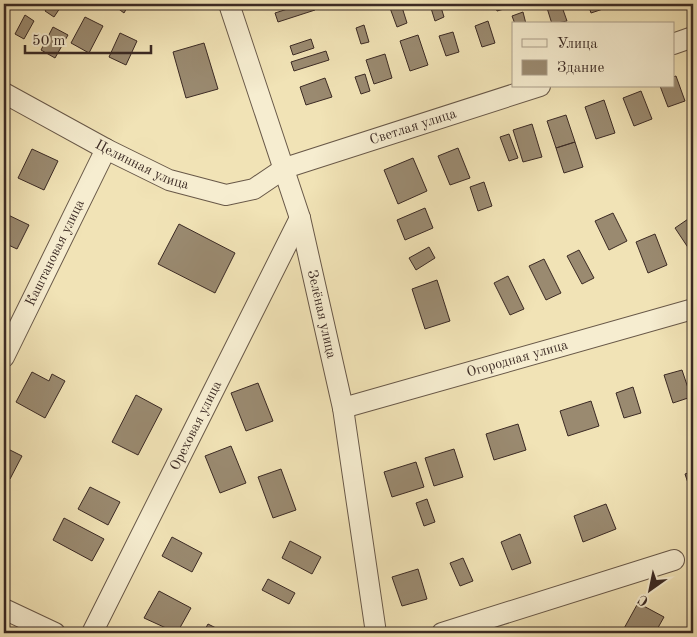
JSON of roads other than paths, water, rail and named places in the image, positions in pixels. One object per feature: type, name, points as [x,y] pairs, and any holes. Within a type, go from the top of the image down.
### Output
[{"type":"street","name":"Зелёная улица","points":[[229,4],[285,168],[300,218],[343,408],[376,633]]},
{"type":"street","points":[[674,44],[693,38]]},
{"type":"street","name":"Светлая улица","points":[[285,168],[534,88]]},
{"type":"street","name":"Целинная улица","points":[[4,93],[106,149],[169,180],[226,195],[254,189],[285,168]]},
{"type":"street","name":"Каштановая улица","points":[[4,357],[106,149]]},
{"type":"street","name":"Ореховая улица","points":[[92,633],[300,218]]},
{"type":"street","name":"Огородная улица","points":[[343,408],[693,309]]},
{"type":"street","points":[[442,633],[674,560]]},
{"type":"street","points":[[4,610],[55,633]]}]
